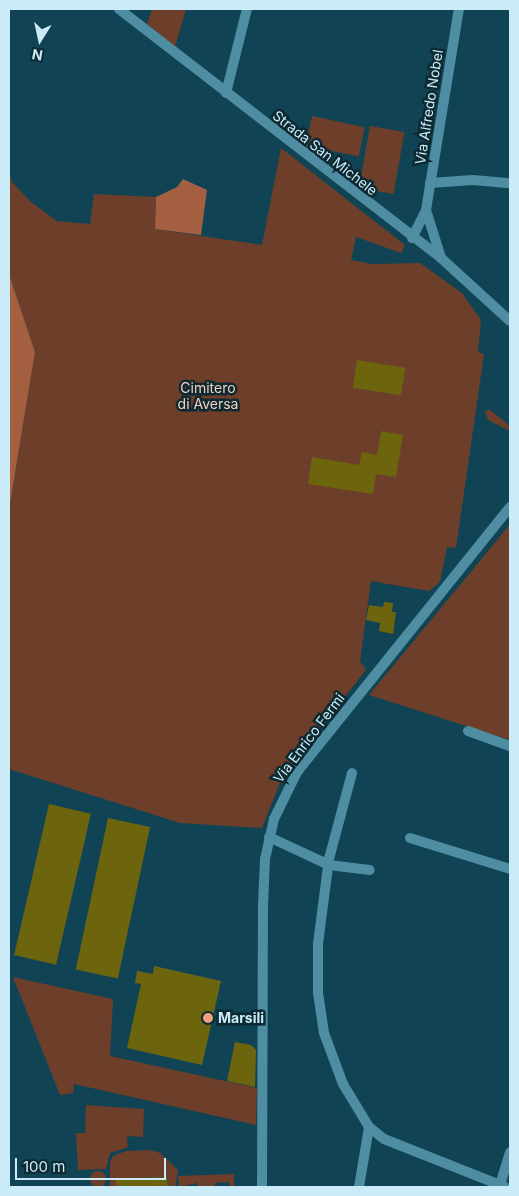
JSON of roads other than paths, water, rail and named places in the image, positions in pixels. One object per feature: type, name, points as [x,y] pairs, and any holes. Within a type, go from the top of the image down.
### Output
[{"type":"street","name":"Strada San Michele","points":[[120,9],[412,238],[441,258],[510,321]]},
{"type":"street","points":[[226,93],[246,9]]},
{"type":"street","name":"Via Alfredo Nobel","points":[[412,238],[426,210],[459,9]]},
{"type":"street","points":[[430,183],[473,180],[510,184]]},
{"type":"street","name":"Via Alfredo Nobel","points":[[426,210],[441,258]]},
{"type":"street","name":"Via Enrico Fermi","points":[[262,1187],[263,905],[269,837],[283,796],[297,772],[510,507]]},
{"type":"street","points":[[468,731],[510,746]]},
{"type":"street","points":[[352,774],[328,865],[318,944],[320,1009],[324,1034],[343,1084],[369,1127],[384,1139],[485,1183],[502,1186],[510,1153]]},
{"type":"street","points":[[269,837],[328,865],[370,870]]},
{"type":"street","points":[[410,838],[510,869]]},
{"type":"street","points":[[359,1187],[369,1127]]},
{"type":"place","name":"Marsili","points":[[208,1018]]},
{"type":"park label","name":"Cimitero di Aversa","points":[[208,396]]}]
